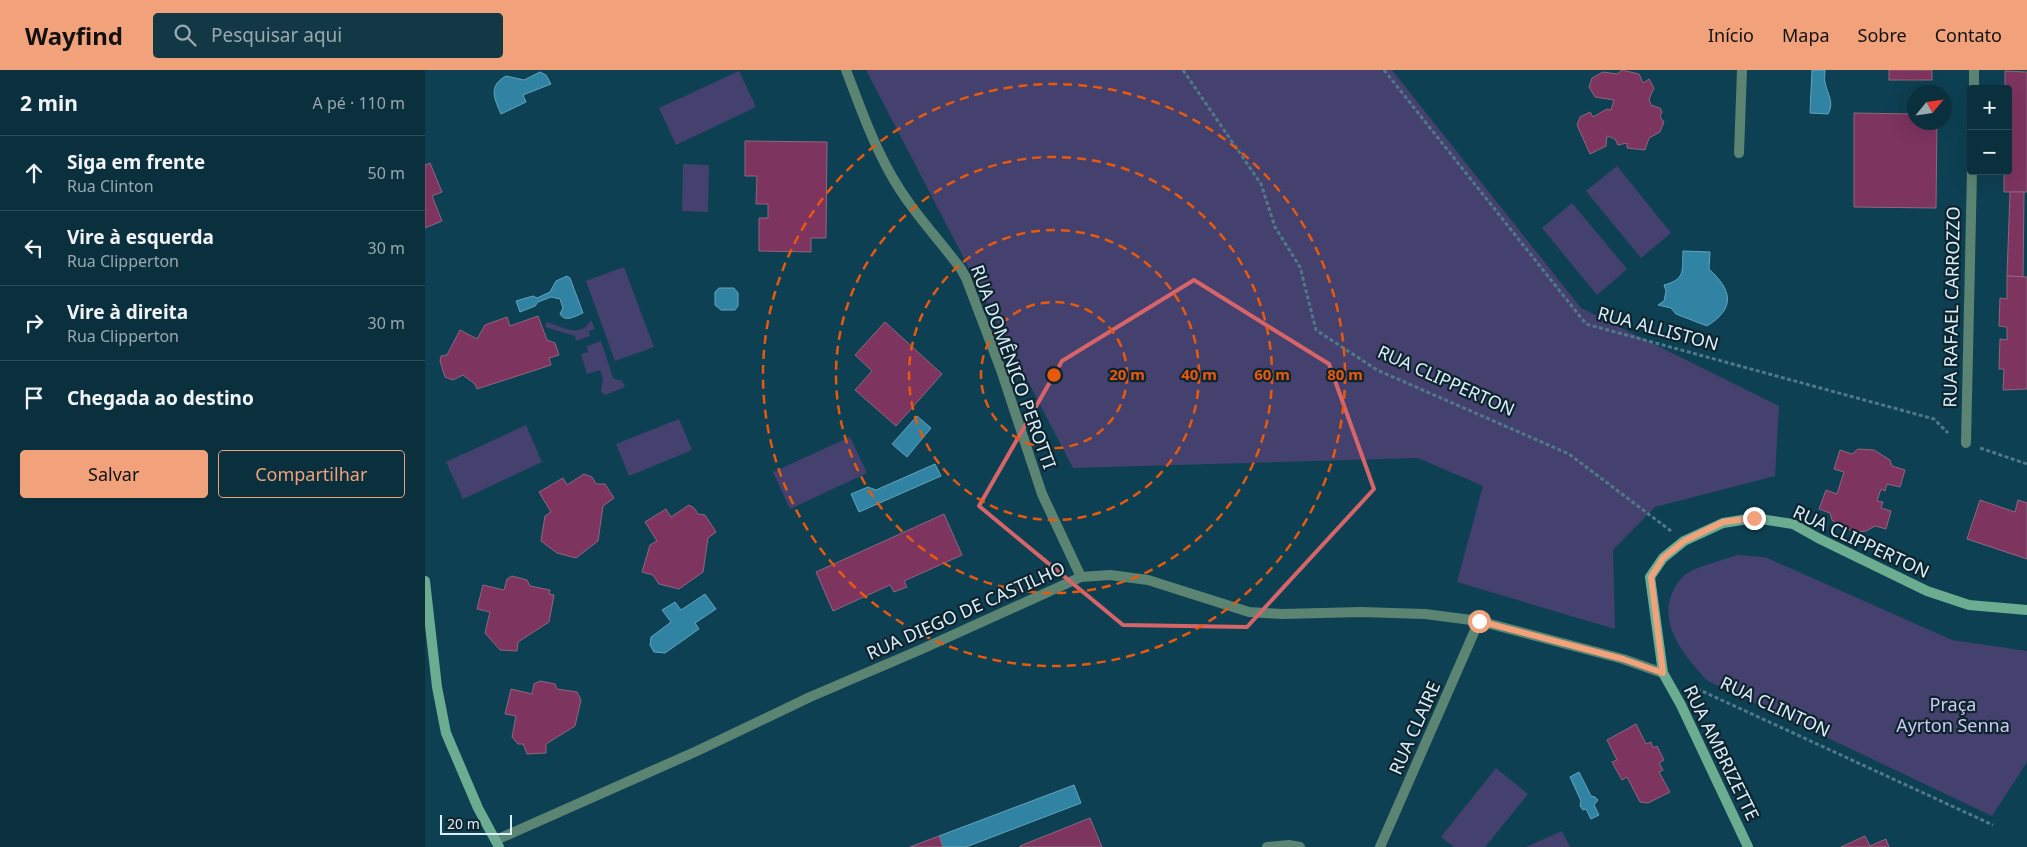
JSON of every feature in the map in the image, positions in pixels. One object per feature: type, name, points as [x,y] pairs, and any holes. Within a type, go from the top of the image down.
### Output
[{"type":"street","name":"RUA DOMÊNICO PEROTTI","points":[[846,70],[889,173],[966,278],[1001,370],[1042,494],[1081,577]]},
{"type":"street","points":[[1739,153],[1742,70]]},
{"type":"street","points":[[1974,70],[1974,85]]},
{"type":"street","name":"RUA RAFAEL CARROZZO","points":[[1965,443],[1972,175]]},
{"type":"street","name":"RUA CLIPPERTON","points":[[1663,673],[1651,577],[1663,558],[1684,541],[1723,522],[1754,518],[1793,524],[1927,591],[1969,606],[2027,610]]},
{"type":"street","name":"RUA DIEGO DE CASTILHO","points":[[497,844],[810,697],[923,649],[1081,577],[1110,575],[1148,580],[1249,612],[1281,614],[1361,612],[1425,614],[1479,621]]},
{"type":"street","points":[[425,581],[437,688],[446,733],[478,808],[497,844]]},
{"type":"street","points":[[1479,621],[1623,659],[1663,673]]},
{"type":"street","name":"RUA CLAIRE","points":[[1380,847],[1479,621]]},
{"type":"street","name":"RUA AMBRIZETTE","points":[[1663,673],[1681,705],[1748,847]]},
{"type":"street","points":[[1267,847],[1289,845],[1300,847]]},
{"type":"path","name":"RUA CLIPPERTON","points":[[1183,70],[1261,184],[1275,227],[1300,266],[1316,330],[1377,370],[1569,454],[1684,541]]},
{"type":"path","name":"RUA ALLISTON","points":[[1384,70],[1586,324],[1934,419],[1955,439],[2027,464]]},
{"type":"path","name":"RUA CLINTON","points":[[1690,685],[1993,825]]},
{"type":"highlighted area","points":[[1194,280],[1329,364],[1374,489],[1247,627],[1123,625],[979,506],[1062,361]]},
{"type":"green space","points":[[866,70],[1392,70],[1581,308],[1779,406],[1775,476],[1655,507],[1613,550],[1615,629],[1457,582],[1483,486],[1418,458],[1073,468]]},
{"type":"green space","points":[[739,71],[756,107],[676,145],[659,108]]},
{"type":"green space","points":[[683,164],[709,165],[708,212],[682,211]]},
{"type":"green space","points":[[1617,166],[1671,233],[1641,258],[1586,191]]},
{"type":"green space","points":[[1572,203],[1627,269],[1597,295],[1542,228]]},
{"type":"green space","points":[[624,267],[654,347],[615,361],[586,281]]},
{"type":"green space","points":[[591,320],[595,329],[589,331],[590,336],[576,341],[575,336],[545,327],[547,322],[565,329],[577,330],[587,326]]},
{"type":"green space","points":[[601,341],[613,378],[622,381],[625,387],[605,395],[601,391],[603,379],[600,370],[587,374],[581,354],[588,352],[587,346]]},
{"type":"green space","points":[[679,419],[692,450],[629,476],[616,444]]},
{"type":"green space","points":[[526,425],[542,462],[463,499],[446,462]]},
{"type":"green space","points":[[850,437],[867,473],[790,509],[773,472]]},
{"type":"green space","name":"Praça Ayrton Senna","points":[[1737,555],[1765,557],[1952,640],[2027,651],[2027,762],[1992,816],[1708,681],[1690,661],[1676,639],[1668,614],[1669,602],[1675,587],[1686,574]]},
{"type":"green space","points":[[1496,768],[1528,794],[1485,847],[1454,847],[1441,837]]},
{"type":"green space","points":[[1562,831],[1570,847],[1526,847]]},
{"type":"water","points":[[1812,70],[1825,70],[1825,81],[1831,102],[1828,114],[1810,113]]},
{"type":"water","points":[[540,72],[546,75],[551,84],[523,95],[526,102],[501,114],[494,93],[500,80],[506,76],[524,80]]},
{"type":"water","points":[[1683,251],[1710,252],[1709,269],[1717,277],[1726,292],[1726,306],[1723,312],[1707,326],[1676,314],[1671,308],[1658,305],[1664,301],[1666,291],[1664,285],[1676,280],[1681,273]]},
{"type":"water","points":[[567,276],[570,278],[583,313],[571,318],[562,317],[560,314],[563,308],[560,299],[551,297],[520,312],[516,301],[533,296],[537,298],[550,292],[556,281]]},
{"type":"water","points":[[719,288],[734,288],[738,293],[738,306],[735,310],[721,310],[715,305],[715,292]]},
{"type":"water","points":[[917,416],[931,428],[907,457],[892,444]]},
{"type":"water","points":[[935,464],[941,476],[859,512],[851,494],[868,487],[876,490]]},
{"type":"water","points":[[705,594],[716,609],[695,623],[699,629],[665,653],[654,652],[650,645],[651,637],[671,622],[662,610],[675,602],[681,610]]},
{"type":"water","points":[[1579,772],[1591,796],[1598,800],[1594,805],[1599,815],[1591,819],[1586,809],[1583,810],[1580,806],[1581,801],[1570,777]]},
{"type":"water","points":[[1074,785],[1081,803],[966,847],[943,847],[939,836]]},
{"type":"building","points":[[1622,70],[1639,74],[1643,83],[1649,79],[1654,88],[1649,99],[1651,105],[1660,108],[1662,112],[1660,117],[1664,122],[1660,132],[1649,138],[1645,150],[1627,148],[1627,143],[1618,145],[1615,139],[1607,136],[1606,146],[1590,154],[1577,125],[1580,117],[1590,112],[1593,117],[1607,109],[1611,110],[1614,100],[1595,97],[1589,87],[1592,78],[1603,72],[1617,74]]},
{"type":"building","points":[[1889,70],[1932,70],[1932,80],[1889,80]]},
{"type":"building","points":[[2005,71],[2027,72],[2027,192],[2004,192],[2004,175],[2012,175],[2012,85],[2005,85]]},
{"type":"building","points":[[1854,113],[1907,114],[1907,130],[1937,130],[1936,208],[1854,207]]},
{"type":"building","points":[[745,141],[827,142],[826,238],[811,238],[811,252],[759,251],[759,218],[768,218],[768,204],[756,204],[757,176],[745,176]]},
{"type":"building","points":[[430,163],[442,192],[432,196],[442,221],[425,228],[425,165]]},
{"type":"building","points":[[2010,192],[2024,192],[2023,277],[2007,276]]},
{"type":"building","points":[[2007,276],[2027,277],[2027,389],[2003,390],[2004,369],[1999,369],[2000,339],[2007,340],[2007,327],[1999,326],[2000,298],[2007,299]]},
{"type":"building","points":[[538,316],[547,340],[555,343],[559,355],[549,358],[551,365],[477,389],[475,384],[463,375],[453,380],[445,377],[440,361],[441,356],[447,355],[460,330],[477,339],[485,325],[507,317],[510,326]]},
{"type":"building","points":[[885,322],[942,374],[896,426],[855,390],[872,371],[855,355]]},
{"type":"building","points":[[1858,449],[1874,450],[1890,460],[1892,466],[1905,470],[1900,487],[1887,484],[1885,491],[1881,489],[1877,501],[1883,502],[1881,508],[1891,511],[1886,529],[1875,526],[1866,531],[1856,532],[1841,527],[1832,520],[1830,513],[1819,509],[1826,490],[1837,494],[1844,472],[1834,469],[1840,450],[1852,454]]},
{"type":"building","points":[[584,474],[592,477],[596,484],[605,484],[614,498],[603,506],[598,541],[576,558],[557,553],[541,541],[545,516],[551,512],[539,492],[563,478],[567,485]]},
{"type":"building","points":[[1980,500],[2015,512],[2018,500],[2027,503],[2027,559],[1967,539]]},
{"type":"building","points":[[689,505],[698,514],[705,515],[716,532],[708,538],[703,572],[679,589],[659,584],[653,575],[642,572],[650,545],[657,541],[645,522],[666,509],[671,517]]},
{"type":"building","points":[[944,514],[962,555],[904,581],[907,587],[894,592],[890,585],[833,611],[816,572]]},
{"type":"building","points":[[512,576],[527,580],[530,586],[550,590],[549,594],[554,595],[549,622],[518,642],[517,651],[500,650],[485,633],[490,612],[477,609],[483,585],[504,590],[507,579]]},
{"type":"building","points":[[540,681],[555,684],[557,689],[577,692],[581,700],[575,726],[546,744],[546,753],[527,754],[523,744],[518,744],[512,737],[516,716],[505,714],[511,689],[532,694],[534,684]]},
{"type":"building","points":[[1636,724],[1646,744],[1651,742],[1653,748],[1657,746],[1664,760],[1659,763],[1663,770],[1659,772],[1670,792],[1648,803],[1640,802],[1627,777],[1622,780],[1612,762],[1617,760],[1607,740]]},
{"type":"building","points":[[1090,818],[1102,847],[1020,847],[1020,846]]},
{"type":"building","points":[[939,836],[943,847],[910,847]]},
{"type":"building","points":[[1865,836],[1870,846],[1886,839],[1889,847],[1841,847]]},
{"type":"route","points":[[1479,621],[1623,659],[1663,673],[1651,577],[1663,558],[1684,541],[1723,522],[1754,518]]}]
